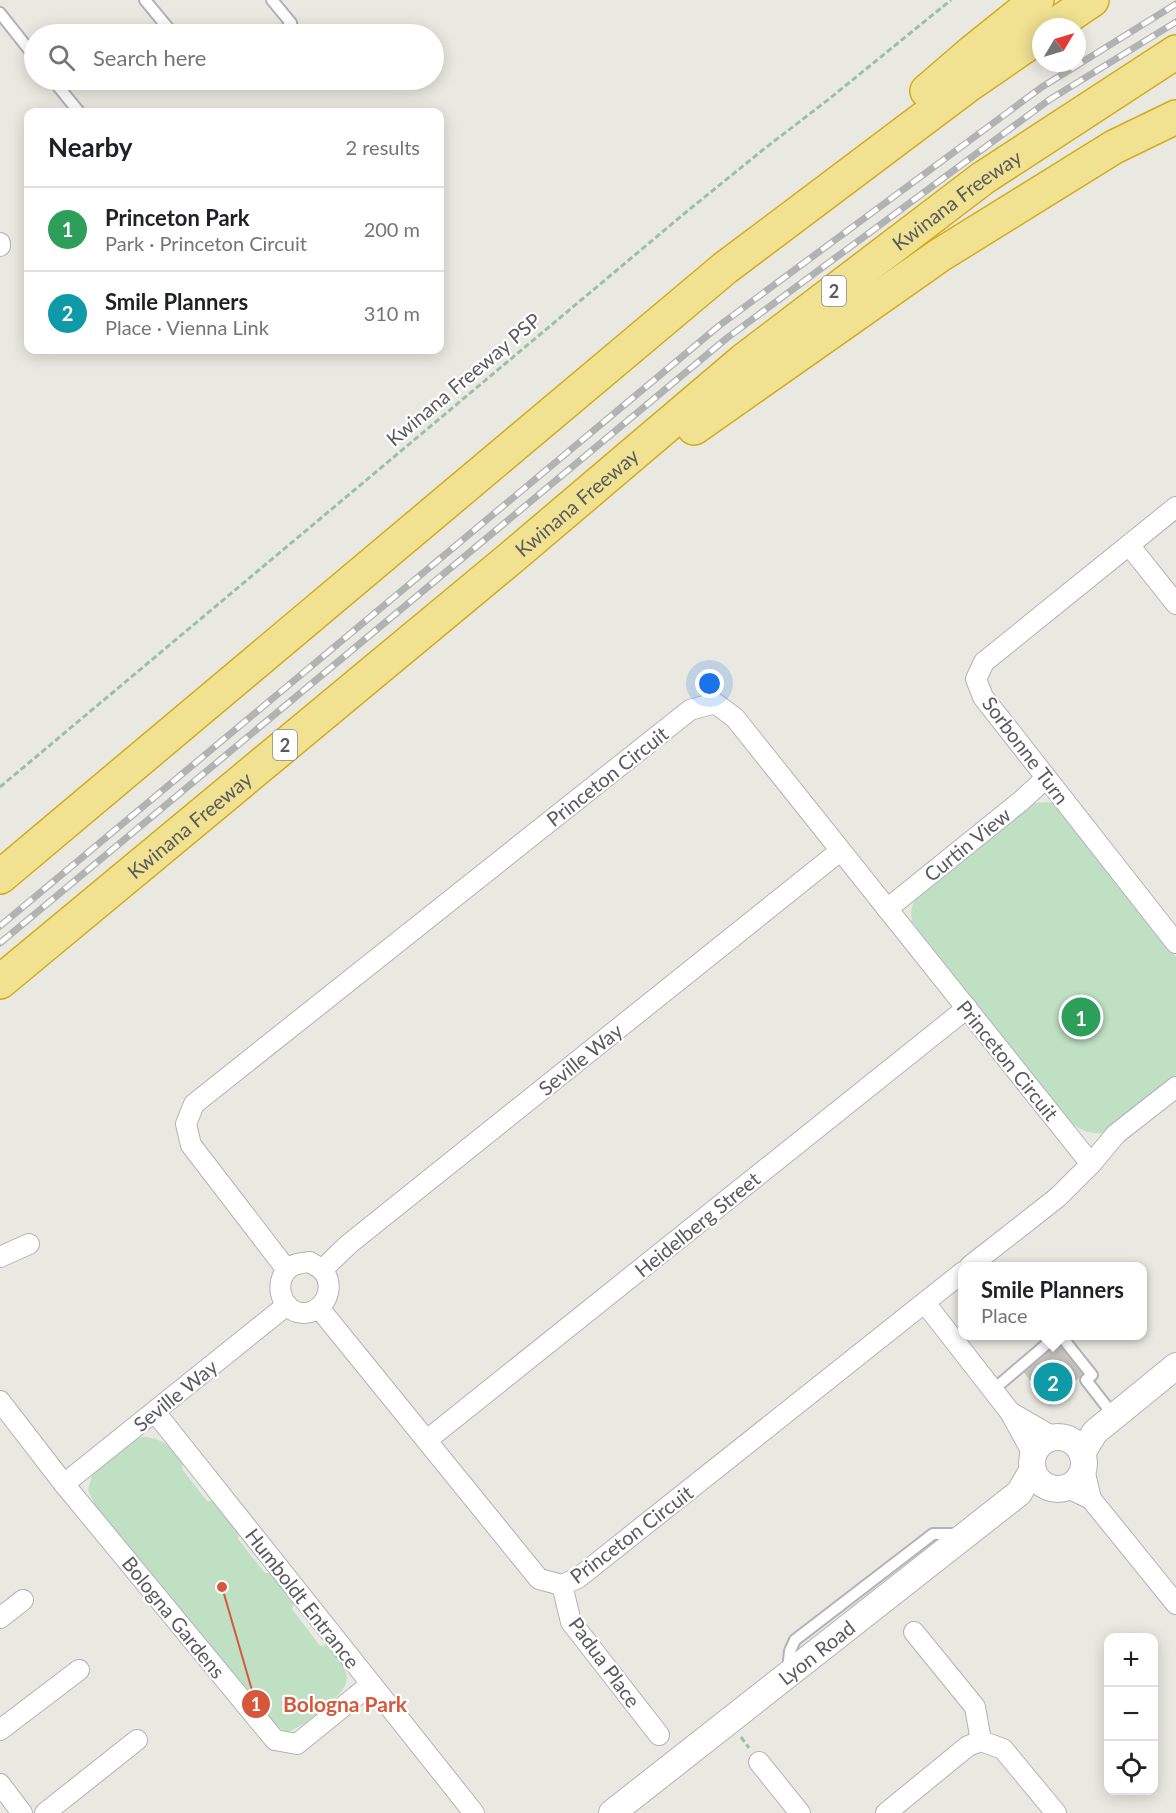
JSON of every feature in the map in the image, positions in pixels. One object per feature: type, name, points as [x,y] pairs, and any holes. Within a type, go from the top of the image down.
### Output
[{"type":"highway","points":[[0,877],[725,268],[971,53],[1037,0]]},
{"type":"highway","points":[[1065,18],[1092,0]]},
{"type":"highway","points":[[725,268],[967,86],[1032,41]]},
{"type":"highway","name":"Kwinana Freeway","points":[[0,982],[512,558],[744,360],[973,185],[1176,52]]},
{"type":"highway","name":"2","points":[[512,558],[940,255],[1114,147],[1176,117]]},
{"type":"street","name":"Sorbonne Turn","points":[[1176,507],[984,662],[976,679],[983,697],[1176,943]]},
{"type":"street","points":[[1129,544],[1176,604]]},
{"type":"street","name":"Princeton Circuit","points":[[287,1270],[191,1145],[186,1124],[194,1104],[690,710],[715,703],[735,718],[1091,1164]]},
{"type":"street","name":"Curtin View","points":[[886,909],[1021,801],[1046,778]]},
{"type":"street","name":"Seville Way","points":[[322,1270],[349,1244],[840,852]]},
{"type":"street","name":"Heidelberg Street","points":[[428,1440],[967,1008]]},
{"type":"street","points":[[975,1262],[1058,1197],[1091,1164],[1116,1134],[1176,1087]]},
{"type":"street","points":[[0,1257],[29,1244]]},
{"type":"street","points":[[310,1262],[322,1270],[329,1282],[328,1297],[320,1308],[309,1313],[296,1311],[286,1305],[280,1295],[280,1282],[287,1270],[296,1264],[310,1262]]},
{"type":"street","name":"Princeton Circuit","points":[[320,1308],[539,1579],[562,1585],[578,1578],[958,1276]]},
{"type":"street","points":[[925,1303],[1010,1413],[1028,1472],[1077,1453],[1176,1366]]},
{"type":"street","name":"Seville Way","points":[[64,1484],[286,1305]]},
{"type":"street","name":"Bologna Gardens","points":[[0,1401],[64,1484],[275,1740],[297,1744],[371,1684]]},
{"type":"street","name":"Humboldt Entrance","points":[[154,1412],[474,1813]]},
{"type":"street","points":[[1010,1413],[1077,1453],[1091,1499],[1176,1604]]},
{"type":"street","name":"Lyon Road","points":[[612,1813],[966,1535],[1028,1472],[1037,1446],[1044,1440],[1077,1453]]},
{"type":"street","name":"Padua Place","points":[[562,1585],[571,1622],[659,1734]]},
{"type":"street","points":[[0,1618],[23,1600]]},
{"type":"street","points":[[914,1632],[975,1707],[981,1741]]},
{"type":"street","points":[[0,1730],[79,1670]]},
{"type":"street","points":[[45,1813],[137,1740]]},
{"type":"street","points":[[886,1813],[968,1746],[981,1741],[1003,1749],[1056,1813]]},
{"type":"street","points":[[759,1761],[800,1813]]},
{"type":"street","points":[[0,1784],[22,1813]]},
{"type":"lane","points":[[145,0],[165,24]]},
{"type":"lane","points":[[272,0],[290,24]]},
{"type":"lane","points":[[0,13],[24,43]]},
{"type":"lane","points":[[61,90],[77,108]]},
{"type":"lane","points":[[993,1390],[1054,1340]]},
{"type":"lane","points":[[1064,1340],[1092,1375],[1086,1380],[1077,1453]]},
{"type":"lane","points":[[1176,1360],[1176,1366]]},
{"type":"path","name":"Kwinana Freeway PSP","points":[[0,787],[685,213],[951,0]]},
{"type":"green space","points":[[1034,803],[1056,804],[1064,813],[1176,957],[1176,1078],[1106,1133],[1087,1132],[1071,1123],[912,922],[912,906],[920,893],[1024,808]]},
{"type":"green space","points":[[143,1437],[161,1441],[183,1462],[182,1469],[207,1501],[215,1502],[238,1531],[238,1539],[265,1573],[273,1573],[295,1602],[292,1609],[320,1646],[328,1645],[343,1664],[347,1679],[340,1693],[297,1728],[287,1732],[273,1724],[95,1505],[88,1490],[92,1476],[97,1469],[132,1440]]},
{"type":"building","points":[[1061,1341],[1085,1373],[1064,1390],[1066,1394],[1050,1406],[1022,1370]]},
{"type":"railway","points":[[0,926],[720,325],[1042,87],[1176,4]]},
{"type":"railway","points":[[0,943],[727,338],[1049,100],[1176,22]]},
{"type":"place","name":"Princeton Park","points":[[1081,1017]]},
{"type":"place","name":"Smile Planners","points":[[1053,1382]]},
{"type":"place","name":"Bologna Park","points":[[222,1587]]}]
